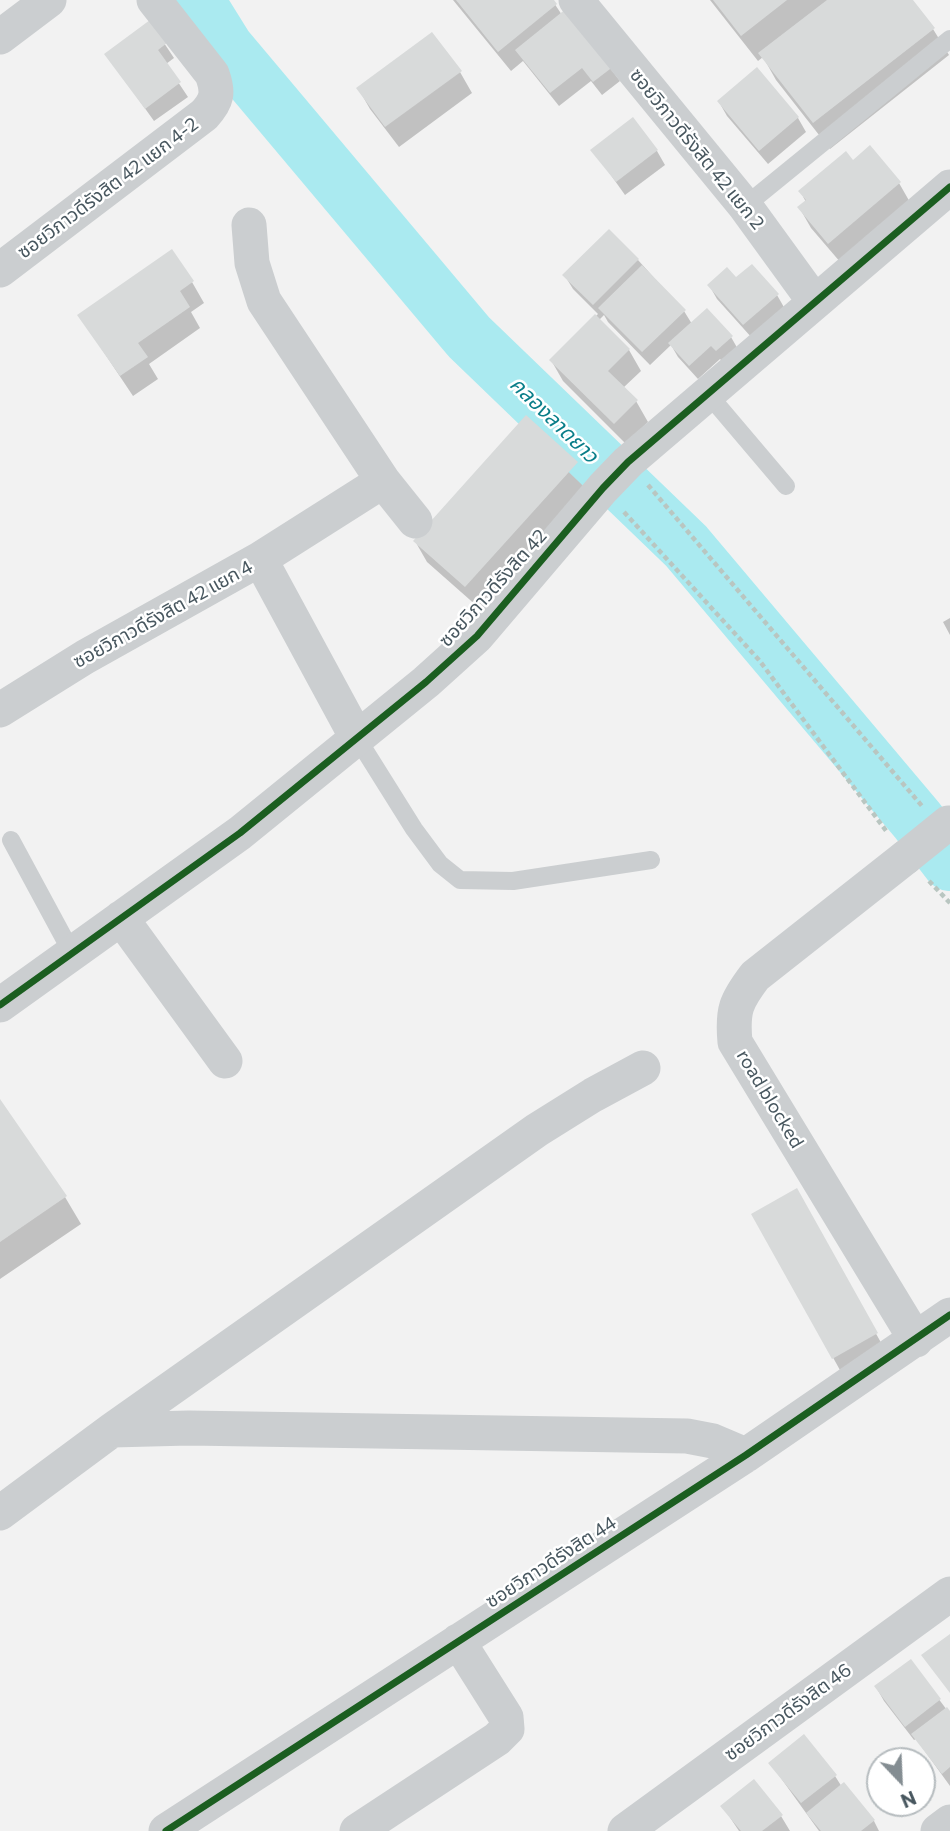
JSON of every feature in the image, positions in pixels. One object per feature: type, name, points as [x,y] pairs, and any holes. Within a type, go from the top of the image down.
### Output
[{"type":"street","points":[[0,37],[49,0]]},
{"type":"street","name":"ซอยวิภาวดีรังสิต 42 แยก 4-2","points":[[0,270],[204,115],[216,102],[217,88],[212,74],[154,0]]},
{"type":"street","name":"ซอยวิภาวดีรังสิต 42 แยก 2","points":[[576,0],[745,206],[814,301]]},
{"type":"street","name":"ซอยวิภาวดีรังสิต 42","points":[[0,1005],[240,833],[477,636],[628,462],[950,187]]},
{"type":"street","points":[[249,225],[252,263],[264,301],[383,481],[415,521]]},
{"type":"street","points":[[260,559],[383,481]]},
{"type":"street","name":"ซอยวิภาวดีรังสิต 42 แยก 4","points":[[0,710],[85,657],[260,559],[357,738]]},
{"type":"street","name":"road blocked","points":[[916,1340],[735,1042],[733,1018],[741,995],[755,976],[906,857],[942,819]]},
{"type":"street","points":[[121,918],[225,1061]]},
{"type":"street","points":[[0,1513],[112,1430],[537,1130],[643,1068]]},
{"type":"street","name":"ซอยวิภาวดีรังสิต 44","points":[[166,1831],[746,1455],[950,1315]]},
{"type":"street","points":[[112,1430],[189,1428],[687,1436],[713,1441],[746,1455]]},
{"type":"street","name":"ซอยวิภาวดีรังสิต 46","points":[[625,1831],[950,1594]]},
{"type":"street","points":[[357,1831],[497,1739],[507,1729],[506,1717],[458,1641]]},
{"type":"street","points":[[938,1831],[950,1822]]},
{"type":"lane","points":[[745,206],[950,39]]},
{"type":"lane","points":[[708,394],[786,486]]},
{"type":"lane","points":[[357,738],[414,829],[440,864],[460,880],[513,881],[651,860]]},
{"type":"lane","points":[[11,840],[72,953]]},
{"type":"path","points":[[628,462],[942,819]]},
{"type":"path","points":[[603,488],[760,660],[906,857]]},
{"type":"building","points":[[456,0],[554,0],[557,4],[498,52]]},
{"type":"building","points":[[713,0],[787,0],[741,36]]},
{"type":"building","points":[[827,0],[913,0],[935,28],[813,123],[758,53]]},
{"type":"building","points":[[567,8],[614,66],[593,82],[582,68],[550,93],[515,50]]},
{"type":"building","points":[[150,20],[167,43],[158,50],[181,82],[145,109],[104,54]]},
{"type":"building","points":[[432,32],[462,71],[385,127],[356,88]]},
{"type":"building","points":[[757,67],[799,117],[759,151],[717,101]]},
{"type":"building","points":[[633,117],[658,150],[616,182],[590,150]]},
{"type":"building","points":[[870,145],[901,182],[828,244],[797,207],[806,200],[798,191],[846,151],[853,160]]},
{"type":"building","points":[[609,229],[639,259],[593,305],[562,275]]},
{"type":"building","points":[[172,249],[194,281],[180,291],[190,307],[138,343],[148,357],[120,376],[77,315]]},
{"type":"building","points":[[752,264],[779,294],[743,325],[707,285],[727,267],[736,277]]},
{"type":"building","points":[[642,265],[686,310],[642,352],[598,308]]},
{"type":"building","points":[[707,308],[733,336],[716,351],[711,346],[689,366],[668,343]]},
{"type":"building","points":[[595,314],[630,349],[608,371],[638,400],[614,424],[549,360]]},
{"type":"building","points":[[526,415],[578,462],[465,587],[413,541]]},
{"type":"building","points":[[0,1099],[67,1196],[0,1242]]},
{"type":"building","points":[[797,1188],[878,1333],[832,1359],[751,1214]]},
{"type":"building","points":[[950,1634],[950,1693],[921,1655]]},
{"type":"building","points":[[911,1659],[941,1699],[905,1727],[874,1686]]},
{"type":"building","points":[[947,1707],[950,1711],[950,1767],[942,1774],[936,1766],[936,1747],[921,1747],[911,1734]]},
{"type":"building","points":[[804,1734],[837,1775],[801,1803],[768,1763]]},
{"type":"building","points":[[754,1779],[783,1815],[762,1831],[741,1831],[720,1806]]},
{"type":"building","points":[[844,1782],[866,1809],[866,1817],[875,1820],[861,1831],[821,1831],[806,1813]]},
{"type":"waterway","name":"คลองลาดยาว","points":[[196,0],[226,48],[469,337],[686,546],[917,820],[950,863]]},
{"type":"cycle path","points":[[0,1005],[240,833],[426,682],[477,636],[628,462],[950,187]]},
{"type":"cycle path","points":[[166,1831],[746,1455],[950,1315]]}]
